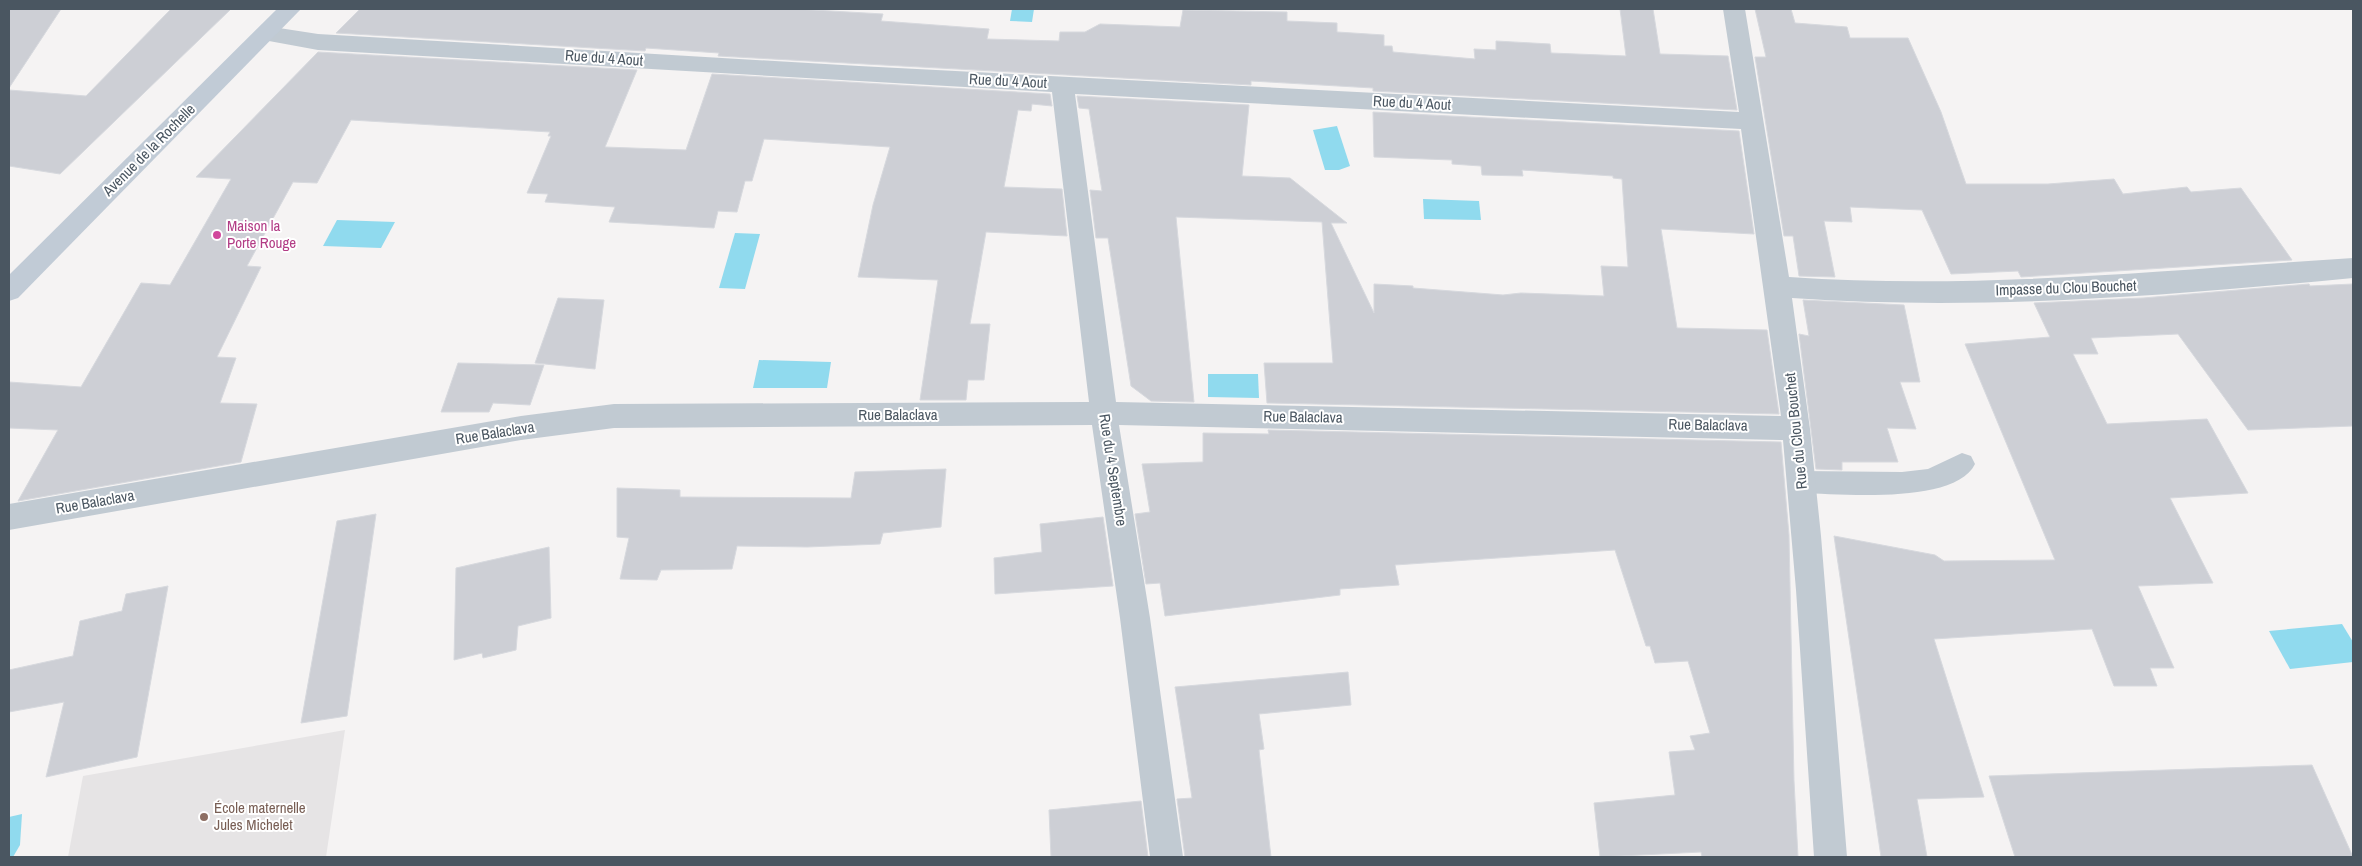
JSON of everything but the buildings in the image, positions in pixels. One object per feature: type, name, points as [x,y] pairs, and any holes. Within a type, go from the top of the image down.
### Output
[{"type":"main road","name":"Avenue de la Rochelle","points":[[9,291],[290,9]]},
{"type":"street","name":"Rue du Clou Bouchet","points":[[1734,9],[1778,287],[1796,429],[1810,569],[1830,857]]},
{"type":"street","name":"Rue du 4 Aout","points":[[266,34],[318,42],[859,74],[1751,120]]},
{"type":"street","name":"Rue du 4 Septembre","points":[[1062,83],[1104,413],[1135,618],[1167,857]]},
{"type":"street","name":"Impasse du Clou Bouchet","points":[[1778,287],[1848,292],[1972,291],[2136,285],[2353,268]]},
{"type":"street","name":"Rue Balaclava","points":[[9,517],[521,428],[614,416],[1104,413],[1747,426],[1796,429]]},
{"type":"lane","points":[[1802,482],[1902,483],[1931,480],[1962,464]]},
{"type":"shaded area","name":"École maternelle Jules Michelet","points":[[345,730],[326,857],[68,857],[83,776]]},
{"type":"water","points":[[1012,9],[1034,9],[1032,22],[1010,21]]},
{"type":"water","points":[[1337,126],[1350,166],[1339,170],[1325,170],[1313,130]]},
{"type":"water","points":[[1423,199],[1479,201],[1481,220],[1424,219]]},
{"type":"water","points":[[337,220],[395,222],[381,248],[323,246]]},
{"type":"water","points":[[735,233],[760,234],[745,289],[719,288]]},
{"type":"water","points":[[759,360],[831,362],[827,388],[753,388]]},
{"type":"water","points":[[1208,374],[1258,374],[1259,398],[1208,397]]},
{"type":"water","points":[[2342,624],[2353,642],[2353,662],[2290,669],[2269,631]]},
{"type":"water","points":[[22,814],[20,845],[13,857],[9,857],[9,817]]},
{"type":"place","name":"Maison la Porte Rouge","points":[[217,235]]},
{"type":"place","name":"École maternelle Jules Michelet","points":[[204,817]]}]
